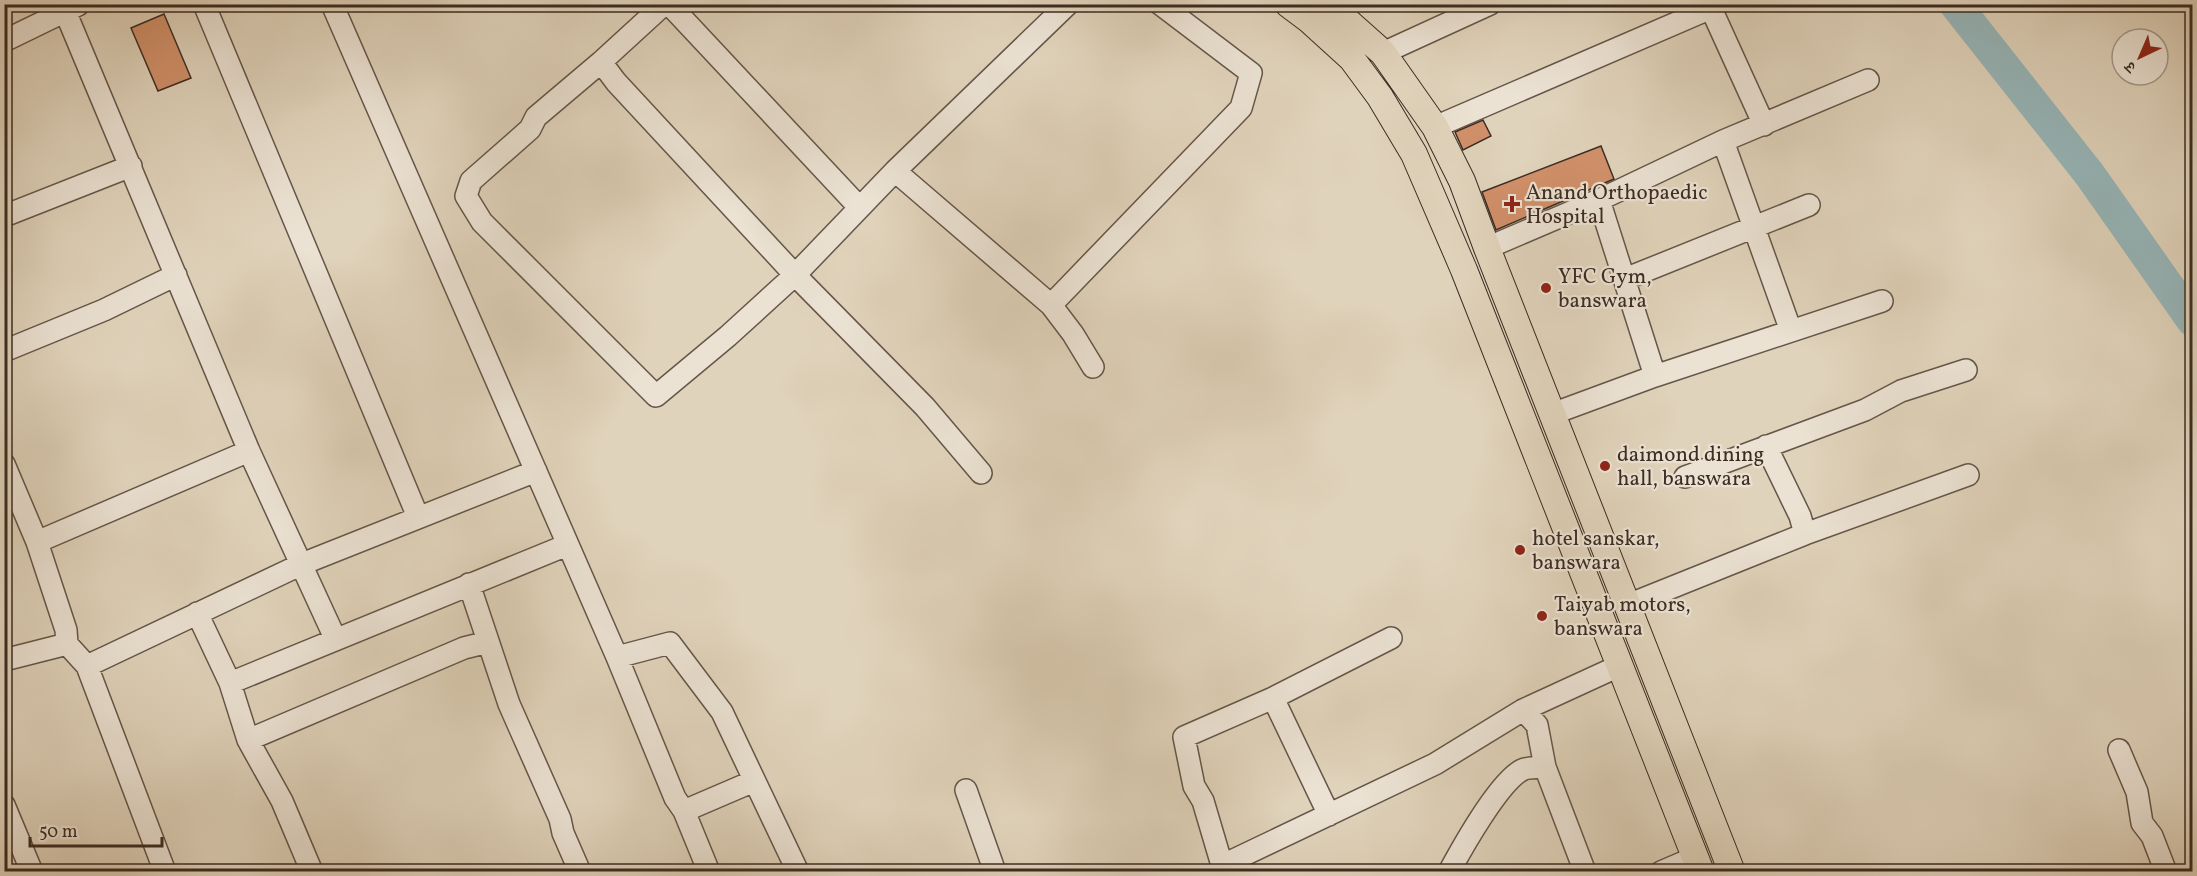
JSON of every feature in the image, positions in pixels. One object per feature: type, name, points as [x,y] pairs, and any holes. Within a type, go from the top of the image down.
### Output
[{"type":"main road","points":[[1288,4],[1352,59],[1380,97],[1414,154],[1464,270],[1699,864]]},
{"type":"main road","points":[[1328,4],[1383,53],[1435,127],[1462,181],[1486,248],[1732,872]]},
{"type":"street","points":[[204,4],[418,517]]},
{"type":"street","points":[[332,4],[709,872]]},
{"type":"street","points":[[860,207],[669,4],[660,8],[536,117],[530,129],[471,181],[466,196],[482,222],[656,396],[728,336],[795,275],[895,171],[1068,4]]},
{"type":"street","points":[[1051,305],[1241,108],[1251,73],[1160,4]]},
{"type":"street","points":[[1383,53],[1482,6]]},
{"type":"street","points":[[1435,127],[1710,6],[1764,125]]},
{"type":"street","points":[[4,41],[72,8],[131,166],[249,451],[336,638]]},
{"type":"street","points":[[601,62],[616,82],[795,275],[926,408],[981,473]]},
{"type":"street","points":[[1486,248],[1599,200],[1722,141],[1868,80]]},
{"type":"street","points":[[1722,141],[1791,331]]},
{"type":"street","points":[[4,216],[131,166]]},
{"type":"street","points":[[895,171],[1051,305],[1093,366]]},
{"type":"street","points":[[1599,200],[1654,376]]},
{"type":"street","points":[[1625,279],[1809,205]]},
{"type":"street","points":[[4,351],[104,310],[176,275]]},
{"type":"street","points":[[1552,414],[1654,376],[1882,301]]},
{"type":"street","points":[[1685,477],[1865,410],[1901,391],[1966,370]]},
{"type":"street","points":[[1766,446],[1800,516],[1805,534]]},
{"type":"street","points":[[37,542],[249,451]]},
{"type":"street","points":[[4,464],[37,542],[66,630],[67,644],[87,666],[165,872]]},
{"type":"street","points":[[87,666],[303,564],[536,471]]},
{"type":"street","points":[[1628,605],[1805,534],[1968,475]]},
{"type":"street","points":[[230,683],[567,545]]},
{"type":"street","points":[[469,584],[509,704],[560,819],[563,833],[580,872]]},
{"type":"street","points":[[197,613],[230,683],[248,740],[282,801],[312,872]]},
{"type":"street","points":[[1391,638],[1273,698],[1184,736],[1194,786],[1203,801],[1222,869],[1435,764],[1523,710],[1621,665]]},
{"type":"street","points":[[248,740],[464,648],[488,642]]},
{"type":"street","points":[[617,657],[670,643],[722,712],[798,872]]},
{"type":"street","points":[[4,660],[67,644]]},
{"type":"street","points":[[1273,698],[1329,815]]},
{"type":"street","points":[[1523,710],[1537,725],[1545,767],[1586,872]]},
{"type":"street","points":[[2119,750],[2137,792],[2142,823],[2152,836],[2166,872]]},
{"type":"street","points":[[1449,872],[1467,839],[1503,787],[1522,769],[1545,767]]},
{"type":"street","points":[[684,811],[754,782]]},
{"type":"street","points":[[966,790],[995,872]]},
{"type":"street","points":[[4,805],[32,872]]},
{"type":"street","points":[[1661,872],[1699,864]]},
{"type":"building","points":[[164,14],[191,78],[158,91],[131,28]]},
{"type":"building","points":[[1483,120],[1491,136],[1463,150],[1455,132]]},
{"type":"building","points":[[1601,146],[1614,179],[1496,230],[1482,192]]},
{"type":"waterway","points":[[1955,4],[2090,175],[2192,320]]},
{"type":"place","name":"Anand Orthopaedic Hospital","points":[[1512,204]]},
{"type":"place","name":"YFC Gym, banswara","points":[[1546,288]]},
{"type":"place","name":"daimond dining hall, banswara","points":[[1605,466]]},
{"type":"place","name":"hotel sanskar, banswara","points":[[1520,550]]},
{"type":"place","name":"Taiyab motors, banswara","points":[[1542,616]]}]
